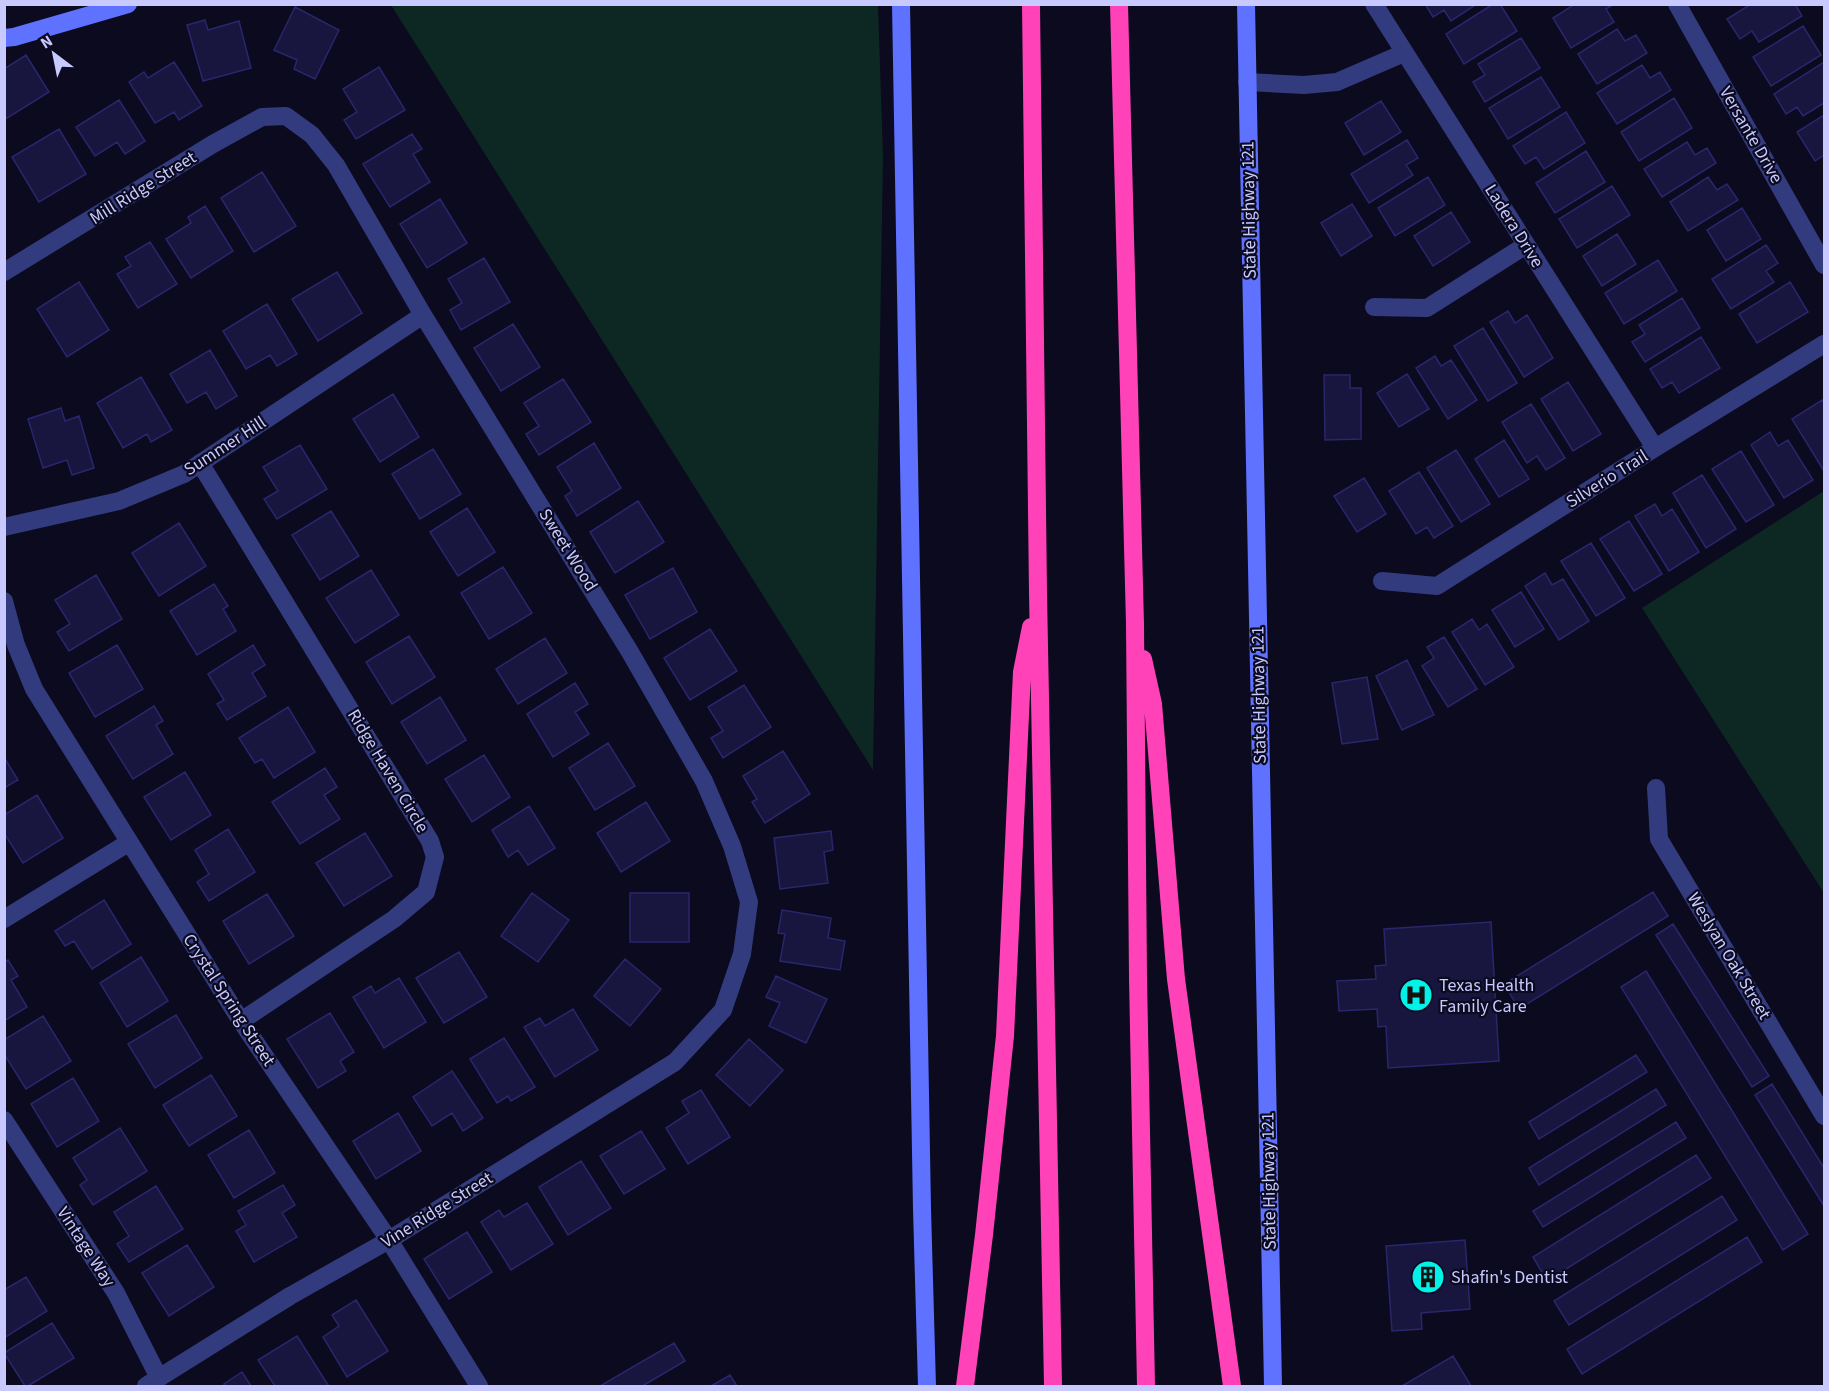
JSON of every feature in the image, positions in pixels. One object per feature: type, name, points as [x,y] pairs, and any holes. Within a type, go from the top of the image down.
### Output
[{"type":"highway","points":[[1031,4],[1038,593],[1053,1386]]},
{"type":"highway","points":[[1119,4],[1135,624],[1138,978],[1146,1386]]},
{"type":"highway","points":[[965,1386],[1005,1036],[1022,672],[1038,593]]},
{"type":"highway","points":[[1135,624],[1153,704],[1176,979],[1232,1386]]},
{"type":"main road","points":[[4,38],[128,4]]},
{"type":"main road","points":[[901,4],[927,1386]]},
{"type":"main road","name":"State Highway 121","points":[[1246,4],[1273,1386]]},
{"type":"street","name":"Ladera Drive","points":[[1374,4],[1654,448]]},
{"type":"street","name":"Versante Drive","points":[[1677,4],[1824,265]]},
{"type":"street","points":[[1247,82],[1304,85],[1337,82],[1404,53]]},
{"type":"street","name":"Mill Ridge Street","points":[[4,272],[233,133],[262,117],[286,116]]},
{"type":"street","name":"Sweet Wood","points":[[286,116],[312,135],[336,165],[423,315],[630,652],[704,781],[732,846],[749,903],[742,954],[723,1010],[716,1019]]},
{"type":"street","points":[[1374,307],[1427,308],[1526,245]]},
{"type":"street","name":"Summer Hill","points":[[4,527],[119,501],[184,474],[423,315]]},
{"type":"street","name":"Silverio Trail","points":[[1382,581],[1437,586],[1654,448],[1824,344]]},
{"type":"street","name":"Ridge Haven Circle","points":[[200,464],[430,841],[435,857],[426,892],[394,919],[241,1021]]},
{"type":"street","name":"Crystal Spring Street","points":[[4,601],[16,645],[34,689],[241,1021],[389,1240],[479,1386]]},
{"type":"street","name":"Weslyan Oak Street","points":[[1656,789],[1659,839],[1824,1116]]},
{"type":"street","points":[[4,919],[128,843]]},
{"type":"street","name":"Vine Ridge Street","points":[[153,1382],[290,1296],[389,1240],[675,1062],[716,1019]]},
{"type":"street","name":"Vintage Way","points":[[4,1120],[116,1293],[153,1382]]},
{"type":"green space","points":[[391,5],[878,5],[883,157],[873,770]]},
{"type":"green space","points":[[1824,491],[1824,893],[1642,608]]},
{"type":"building","points":[[1425,4],[1477,4],[1451,21],[1444,10],[1433,17]]},
{"type":"building","points":[[1493,4],[1500,4],[1517,31],[1464,64],[1446,34]]},
{"type":"building","points":[[1575,4],[1614,4],[1606,9],[1614,22],[1571,48],[1553,18]]},
{"type":"building","points":[[1751,4],[1795,4],[1802,16],[1759,42],[1752,31],[1740,39],[1727,19]]},
{"type":"building","points":[[295,7],[339,30],[315,79],[294,69],[297,60],[274,50]]},
{"type":"building","points":[[205,20],[208,30],[239,21],[251,68],[203,81],[187,25]]},
{"type":"building","points":[[1803,26],[1821,55],[1771,86],[1753,57]]},
{"type":"building","points":[[1617,29],[1625,41],[1636,35],[1647,53],[1597,84],[1578,54]]},
{"type":"building","points":[[1521,38],[1540,68],[1485,102],[1473,82],[1485,75],[1478,64]]},
{"type":"building","points":[[26,55],[49,92],[4,120],[4,69]]},
{"type":"building","points":[[174,62],[202,106],[179,120],[174,112],[155,123],[129,82],[144,72],[148,78]]},
{"type":"building","points":[[1824,62],[1824,103],[1803,116],[1797,107],[1786,114],[1774,94]]},
{"type":"building","points":[[1642,65],[1650,78],[1660,72],[1671,90],[1617,124],[1597,93]]},
{"type":"building","points":[[379,67],[405,110],[356,139],[344,120],[357,112],[343,89]]},
{"type":"building","points":[[1541,77],[1560,107],[1508,139],[1489,108]]},
{"type":"building","points":[[1674,98],[1692,128],[1639,161],[1621,132]]},
{"type":"building","points":[[119,100],[145,141],[125,154],[117,142],[95,156],[76,127]]},
{"type":"building","points":[[1381,101],[1401,132],[1364,155],[1345,123]]},
{"type":"building","points":[[1566,112],[1585,143],[1544,169],[1536,157],[1525,164],[1513,146]]},
{"type":"building","points":[[1824,115],[1824,155],[1815,161],[1797,132]]},
{"type":"building","points":[[59,129],[86,174],[39,202],[12,157]]},
{"type":"building","points":[[412,134],[422,149],[413,154],[430,182],[390,207],[363,164]]},
{"type":"building","points":[[1407,140],[1418,158],[1406,165],[1413,175],[1369,203],[1351,174]]},
{"type":"building","points":[[1687,142],[1695,155],[1707,148],[1716,163],[1662,197],[1644,169]]},
{"type":"building","points":[[1586,151],[1605,182],[1555,213],[1536,183]]},
{"type":"building","points":[[262,172],[296,226],[254,252],[221,198]]},
{"type":"building","points":[[1428,177],[1445,205],[1395,236],[1378,208]]},
{"type":"building","points":[[1708,177],[1717,190],[1727,184],[1738,200],[1688,231],[1670,202]]},
{"type":"building","points":[[1612,186],[1630,215],[1577,248],[1559,219]]},
{"type":"building","points":[[440,199],[467,243],[427,268],[400,224]]},
{"type":"building","points":[[1352,204],[1372,236],[1341,256],[1321,223]]},
{"type":"building","points":[[205,206],[233,251],[191,278],[166,239],[191,223],[188,217]]},
{"type":"building","points":[[1742,208],[1761,239],[1726,261],[1707,230]]},
{"type":"building","points":[[1451,212],[1470,242],[1433,266],[1414,236]]},
{"type":"building","points":[[1617,234],[1636,264],[1602,286],[1583,256]]},
{"type":"building","points":[[150,242],[177,284],[138,308],[117,274],[131,266],[125,257]]},
{"type":"building","points":[[1766,245],[1778,263],[1766,271],[1774,282],[1731,309],[1712,279]]},
{"type":"building","points":[[484,258],[510,302],[461,330],[450,310],[462,303],[448,279]]},
{"type":"building","points":[[1658,260],[1677,291],[1624,324],[1605,293]]},
{"type":"building","points":[[337,272],[362,313],[318,341],[292,299]]},
{"type":"building","points":[[79,282],[109,330],[67,357],[37,309]]},
{"type":"building","points":[[1790,282],[1808,312],[1757,343],[1739,314]]},
{"type":"building","points":[[1682,298],[1700,328],[1645,362],[1632,342],[1645,334],[1639,325]]},
{"type":"building","points":[[267,304],[297,354],[277,366],[270,355],[246,369],[223,331]]},
{"type":"building","points":[[1508,311],[1515,323],[1527,315],[1553,358],[1524,377],[1490,322]]},
{"type":"building","points":[[513,324],[540,367],[501,391],[474,348]]},
{"type":"building","points":[[1483,328],[1517,383],[1488,401],[1454,346]]},
{"type":"building","points":[[1701,337],[1720,368],[1679,393],[1672,382],[1662,388],[1650,369]]},
{"type":"building","points":[[210,350],[237,396],[216,409],[206,392],[187,403],[170,374]]},
{"type":"building","points":[[1435,356],[1441,366],[1451,360],[1477,400],[1448,419],[1416,368]]},
{"type":"building","points":[[1407,374],[1429,409],[1399,427],[1377,393]]},
{"type":"building","points":[[1324,375],[1350,375],[1350,388],[1361,388],[1361,439],[1325,440]]},
{"type":"building","points":[[141,377],[172,430],[151,442],[147,434],[123,448],[97,403]]},
{"type":"building","points":[[563,379],[591,422],[539,455],[526,434],[539,426],[524,403]]},
{"type":"building","points":[[1568,382],[1601,434],[1573,451],[1541,399]]},
{"type":"building","points":[[393,394],[419,437],[380,462],[353,419]]},
{"type":"building","points":[[1822,400],[1824,404],[1824,471],[1792,419]]},
{"type":"building","points":[[1531,404],[1565,458],[1546,470],[1537,456],[1527,463],[1502,422]]},
{"type":"building","points":[[61,408],[65,421],[79,416],[94,468],[72,475],[67,460],[43,468],[28,419]]},
{"type":"building","points":[[1770,432],[1778,446],[1788,440],[1813,480],[1784,498],[1751,445]]},
{"type":"building","points":[[1504,440],[1529,479],[1499,497],[1475,459]]},
{"type":"building","points":[[594,443],[621,488],[577,516],[565,496],[572,491],[557,467]]},
{"type":"building","points":[[300,445],[327,489],[277,519],[264,499],[278,491],[263,467]]},
{"type":"building","points":[[433,449],[461,494],[420,519],[392,474]]},
{"type":"building","points":[[1456,450],[1490,504],[1461,522],[1427,468]]},
{"type":"building","points":[[1741,451],[1774,505],[1746,522],[1712,469]]},
{"type":"building","points":[[1419,472],[1453,526],[1434,538],[1427,527],[1416,534],[1389,491]]},
{"type":"building","points":[[1702,475],[1736,529],[1706,548],[1673,493]]},
{"type":"building","points":[[1364,478],[1386,514],[1357,532],[1334,496]]},
{"type":"building","points":[[638,501],[664,542],[615,573],[590,532]]},
{"type":"building","points":[[1655,504],[1662,516],[1672,509],[1699,552],[1669,571],[1635,516]]},
{"type":"building","points":[[467,508],[495,552],[458,576],[430,532]]},
{"type":"building","points":[[331,511],[359,556],[320,580],[292,535]]},
{"type":"building","points":[[1629,521],[1662,574],[1634,591],[1600,539]]},
{"type":"building","points":[[179,523],[206,566],[159,596],[132,553]]},
{"type":"building","points":[[1591,543],[1625,598],[1596,616],[1561,561]]},
{"type":"building","points":[[503,567],[532,613],[489,639],[461,593]]},
{"type":"building","points":[[673,568],[697,612],[650,639],[625,595]]},
{"type":"building","points":[[371,570],[399,615],[355,643],[326,598]]},
{"type":"building","points":[[1545,573],[1552,585],[1563,579],[1589,621],[1559,640],[1525,586]]},
{"type":"building","points":[[96,575],[122,619],[69,651],[57,632],[70,624],[55,600]]},
{"type":"building","points":[[214,584],[228,606],[223,609],[236,631],[197,655],[170,611]]},
{"type":"building","points":[[1521,592],[1544,629],[1515,647],[1492,610]]},
{"type":"building","points":[[1472,619],[1479,630],[1487,624],[1514,667],[1485,685],[1452,632]]},
{"type":"building","points":[[710,629],[737,671],[690,700],[664,658]]},
{"type":"building","points":[[409,636],[435,677],[392,704],[366,662]]},
{"type":"building","points":[[1444,637],[1477,689],[1448,707],[1422,666],[1434,658],[1427,647]]},
{"type":"building","points":[[545,638],[567,673],[518,704],[496,669]]},
{"type":"building","points":[[117,645],[143,689],[95,717],[69,673]]},
{"type":"building","points":[[253,645],[265,665],[252,673],[266,696],[227,720],[217,704],[224,700],[208,674]]},
{"type":"building","points":[[1407,660],[1434,715],[1402,730],[1376,676]]},
{"type":"building","points":[[1367,677],[1378,739],[1342,744],[1332,683]]},
{"type":"building","points":[[575,683],[588,704],[575,712],[589,734],[553,757],[527,714]]},
{"type":"building","points":[[744,685],[771,727],[723,758],[711,738],[723,731],[708,707]]},
{"type":"building","points":[[440,697],[466,740],[427,764],[401,722]]},
{"type":"building","points":[[154,706],[163,721],[156,725],[173,754],[133,779],[106,736]]},
{"type":"building","points":[[288,707],[315,752],[274,778],[262,759],[255,763],[239,738]]},
{"type":"building","points":[[608,743],[635,786],[595,810],[569,768]]},
{"type":"building","points":[[783,751],[810,794],[765,823],[752,802],[757,799],[743,776]]},
{"type":"building","points":[[484,755],[510,797],[472,822],[445,779]]},
{"type":"building","points":[[4,757],[18,780],[4,788]]},
{"type":"building","points":[[325,768],[337,787],[324,795],[340,819],[300,844],[272,802]]},
{"type":"building","points":[[185,772],[211,815],[171,840],[144,797]]},
{"type":"building","points":[[37,795],[63,838],[23,863],[4,833],[4,815]]},
{"type":"building","points":[[646,802],[670,841],[621,872],[597,833]]},
{"type":"building","points":[[529,806],[555,848],[528,865],[518,850],[508,857],[492,830]]},
{"type":"building","points":[[228,829],[255,872],[209,901],[197,882],[209,874],[195,850]]},
{"type":"building","points":[[831,831],[833,850],[824,852],[828,883],[780,889],[774,838]]},
{"type":"building","points":[[365,833],[392,876],[344,906],[316,863]]},
{"type":"building","points":[[1653,892],[1668,916],[1519,1009],[1504,984]]},
{"type":"building","points":[[532,893],[569,920],[538,962],[501,936]]},
{"type":"building","points":[[630,893],[689,893],[689,942],[630,942]]},
{"type":"building","points":[[267,894],[294,936],[249,964],[223,921]]},
{"type":"building","points":[[104,900],[131,944],[92,969],[74,941],[65,946],[55,931]]},
{"type":"building","points":[[782,910],[831,918],[828,938],[845,941],[840,970],[780,961],[785,934],[778,933]]},
{"type":"building","name":"Texas Health Family Care","points":[[1491,922],[1499,1061],[1388,1068],[1386,1026],[1378,1027],[1377,1009],[1339,1011],[1337,981],[1376,979],[1375,966],[1386,965],[1384,929]]},
{"type":"building","points":[[1673,924],[1769,1076],[1752,1087],[1656,935]]},
{"type":"building","points":[[459,952],[487,997],[444,1023],[416,978]]},
{"type":"building","points":[[141,957],[168,1001],[127,1027],[100,983]]},
{"type":"building","points":[[625,959],[661,989],[630,1026],[594,996]]},
{"type":"building","points":[[8,960],[18,976],[11,980],[27,1007],[4,1021],[4,962]]},
{"type":"building","points":[[1646,971],[1808,1234],[1783,1250],[1621,987]]},
{"type":"building","points":[[776,976],[827,999],[806,1043],[769,1026],[780,1003],[766,997]]},
{"type":"building","points":[[399,978],[426,1022],[384,1048],[353,997],[371,986],[375,993]]},
{"type":"building","points":[[573,1009],[598,1050],[555,1077],[524,1027],[540,1018],[545,1026]]},
{"type":"building","points":[[330,1013],[354,1052],[340,1061],[346,1071],[318,1088],[287,1039]]},
{"type":"building","points":[[176,1015],[202,1058],[155,1088],[128,1044]]},
{"type":"building","points":[[43,1016],[71,1061],[26,1089],[4,1054],[4,1040]]},
{"type":"building","points":[[504,1038],[535,1087],[511,1101],[508,1096],[497,1103],[470,1059]]},
{"type":"building","points":[[749,1039],[783,1070],[750,1106],[716,1075]]},
{"type":"building","points":[[1636,1055],[1647,1072],[1539,1139],[1529,1122]]},
{"type":"building","points":[[452,1071],[483,1118],[463,1131],[452,1113],[432,1126],[413,1097]]},
{"type":"building","points":[[211,1075],[237,1116],[189,1146],[163,1105]]},
{"type":"building","points":[[73,1078],[99,1121],[57,1147],[31,1104]]},
{"type":"building","points":[[1772,1084],[1824,1168],[1824,1206],[1755,1095]]},
{"type":"building","points":[[1656,1089],[1666,1105],[1539,1185],[1529,1168]]},
{"type":"building","points":[[701,1090],[730,1137],[688,1164],[666,1128],[689,1113],[682,1101]]},
{"type":"building","points":[[398,1113],[421,1151],[376,1179],[353,1141]]},
{"type":"building","points":[[1676,1122],[1686,1138],[1543,1227],[1533,1211]]},
{"type":"building","points":[[120,1128],[147,1171],[93,1205],[80,1185],[87,1180],[73,1158]]},
{"type":"building","points":[[249,1130],[275,1173],[234,1198],[208,1155]]},
{"type":"building","points":[[641,1131],[665,1169],[624,1194],[600,1156]]},
{"type":"building","points":[[1696,1155],[1711,1178],[1547,1281],[1533,1257]]},
{"type":"building","points":[[581,1161],[611,1208],[568,1235],[539,1187]]},
{"type":"building","points":[[283,1185],[295,1205],[282,1213],[297,1237],[254,1262],[236,1231],[246,1225],[238,1211]]},
{"type":"building","points":[[156,1186],[183,1229],[129,1262],[117,1244],[129,1236],[114,1212]]},
{"type":"building","points":[[1722,1196],[1737,1220],[1569,1325],[1554,1301]]},
{"type":"building","points":[[527,1203],[553,1244],[511,1270],[481,1222],[499,1210],[504,1217]]},
{"type":"building","points":[[467,1232],[492,1272],[449,1299],[424,1259]]},
{"type":"building","points":[[1747,1237],[1762,1262],[1582,1374],[1567,1349]]},
{"type":"building","name":"Shafin's Dentist","points":[[1465,1240],[1470,1309],[1421,1313],[1422,1329],[1392,1331],[1386,1246]]},
{"type":"building","points":[[187,1245],[214,1287],[169,1316],[142,1273]]},
{"type":"building","points":[[26,1277],[47,1311],[4,1338],[4,1290]]},
{"type":"building","points":[[356,1300],[388,1351],[347,1377],[323,1337],[339,1326],[332,1315]]},
{"type":"building","points":[[52,1323],[74,1358],[25,1386],[4,1353]]},
{"type":"building","points":[[297,1336],[327,1386],[275,1386],[258,1360]]},
{"type":"building","points":[[674,1343],[685,1361],[645,1386],[600,1386]]},
{"type":"building","points":[[1453,1356],[1471,1386],[1402,1386]]},
{"type":"building","points":[[242,1372],[251,1386],[225,1386],[224,1384]]},
{"type":"building","points":[[730,1375],[737,1386],[711,1386]]},
{"type":"place","name":"Texas Health Family Care","points":[[1416,995]]},
{"type":"place","name":"Shafin's Dentist","points":[[1428,1277]]}]
